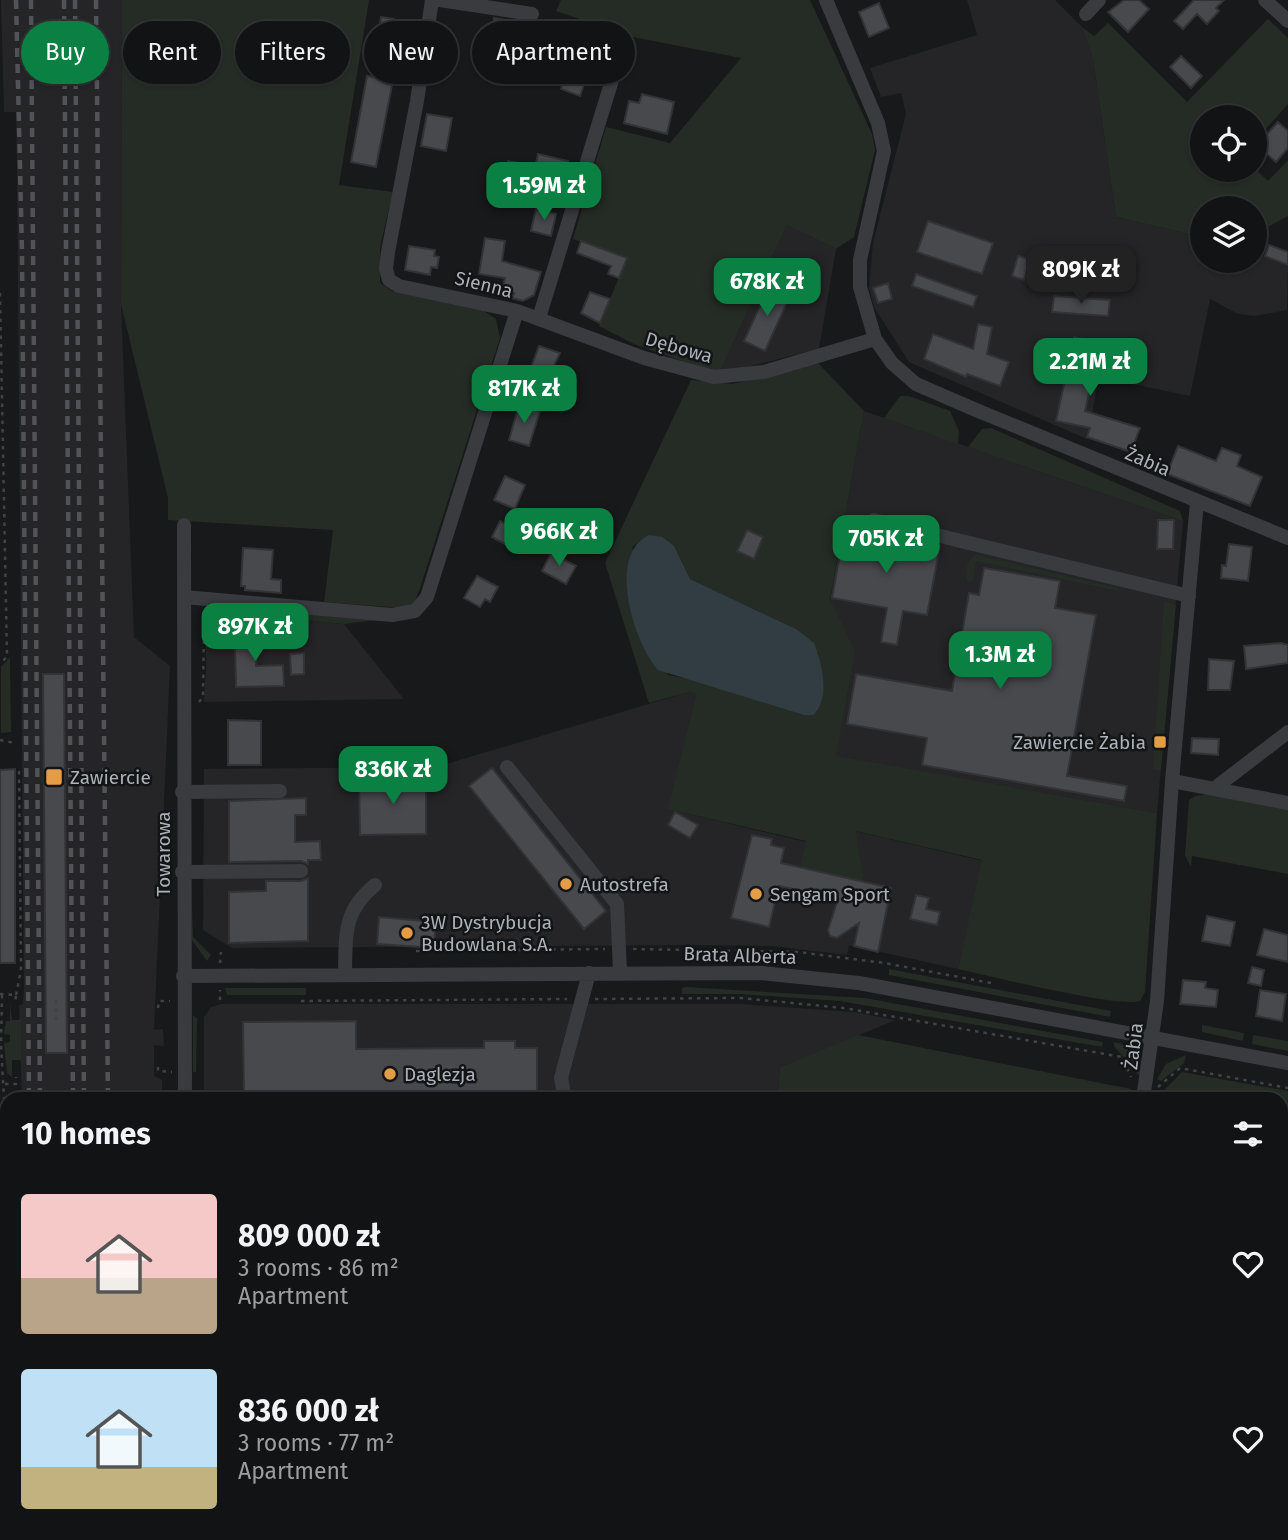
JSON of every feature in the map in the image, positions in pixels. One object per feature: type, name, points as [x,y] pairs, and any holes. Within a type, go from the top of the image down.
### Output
[{"type":"street","name":"Sienna","points":[[184,597],[392,615],[407,614],[420,608],[431,585],[517,311],[399,286],[387,275],[388,252],[432,0]]},
{"type":"street","points":[[440,0],[532,14]]},
{"type":"street","name":"Żabia","points":[[826,0],[878,123],[884,151],[860,260],[860,287],[875,339],[892,363],[916,384],[1197,502],[1172,780],[1154,1036],[1145,1092]]},
{"type":"street","points":[[1086,14],[1099,0]]},
{"type":"street","points":[[1265,0],[1288,21]]},
{"type":"street","points":[[539,318],[611,84]]},
{"type":"street","name":"Dębowa","points":[[517,311],[644,358],[714,377],[764,372],[875,339]]},
{"type":"street","points":[[1197,502],[1288,538]]},
{"type":"street","points":[[874,520],[1189,596]]},
{"type":"street","name":"Towarowa","points":[[184,525],[182,872],[185,1092]]},
{"type":"street","points":[[1215,788],[1288,732]]},
{"type":"street","points":[[507,767],[617,904],[620,972]]},
{"type":"street","points":[[1172,780],[1288,803]]},
{"type":"street","points":[[182,792],[280,790]]},
{"type":"street","points":[[182,872],[300,871]]},
{"type":"street","points":[[345,974],[349,918],[364,894],[375,885]]},
{"type":"street","name":"Brata Alberta","points":[[183,976],[743,972],[859,983],[1288,1063]]},
{"type":"street","points":[[564,1092],[561,1078],[589,973]]},
{"type":"path","points":[[0,293],[7,657],[0,663]]},
{"type":"path","points":[[197,704],[204,697],[204,617]]},
{"type":"path","points":[[0,740],[15,743]]},
{"type":"path","points":[[15,1003],[21,970],[19,769]]},
{"type":"path","points":[[416,951],[620,949],[798,952],[884,963],[991,983]]},
{"type":"path","points":[[4,1092],[1,995],[16,995]]},
{"type":"path","points":[[301,1001],[740,998],[844,1007],[1122,1057],[1133,1082],[1145,1092],[1159,1087],[1180,1068],[1288,1088]]},
{"type":"path","points":[[56,1000],[56,1020]]},
{"type":"path","points":[[158,1008],[159,1001],[172,1001]]},
{"type":"path","points":[[1,1038],[6,1038]]},
{"type":"path","points":[[158,1067],[158,1071],[172,1072]]},
{"type":"path","points":[[4,1084],[16,1084],[16,1077]]},
{"type":"shaded area","points":[[1,0],[122,0],[121,304],[134,637],[170,666],[154,1030],[163,1029],[164,1046],[154,1045],[154,1076],[162,1080],[162,1092],[22,1092],[19,1005],[23,1004],[24,988],[16,112],[4,112]]},
{"type":"shaded area","points":[[122,0],[369,0],[339,185],[393,192],[380,247],[380,283],[392,291],[484,311],[496,319],[500,338],[414,603],[404,608],[324,602],[333,530],[168,520],[168,498],[121,304]]},
{"type":"shaded area","points":[[561,0],[810,0],[872,134],[875,150],[854,237],[836,249],[787,225],[719,374],[634,344],[599,326],[627,258],[573,239],[606,127],[670,143],[741,58],[635,37],[635,21],[586,21],[556,11]]},
{"type":"shaded area","points":[[967,0],[1055,0],[1082,27],[1093,59],[1116,217],[1190,234],[1190,273],[1267,273],[1267,257],[1288,266],[1287,310],[1255,316],[1238,314],[1210,299],[1190,396],[1099,377],[1087,439],[909,362],[874,307],[869,288],[873,243],[906,114],[901,93],[881,97],[870,68],[977,35]]},
{"type":"shaded area","points":[[1268,19],[1288,38],[1288,104],[1267,128],[1267,105],[1190,105],[1190,182],[1267,182],[1288,160],[1288,216],[1267,227],[1267,196],[1190,196],[1190,234],[1116,217],[1093,59],[1082,27],[1094,36],[1108,23],[1187,102]]},
{"type":"shaded area","points":[[787,225],[836,249],[819,349],[719,374]]},
{"type":"shaded area","points":[[818,363],[864,411],[830,599],[855,651],[836,756],[1157,813],[1145,992],[1140,1001],[1081,996],[958,969],[982,860],[856,831],[864,882],[800,868],[806,841],[668,809],[696,694],[689,692],[649,703],[605,563],[691,380],[732,384]],"holes":[[[649,535],[674,546],[690,579],[796,629],[818,653],[823,693],[699,681],[668,675],[632,547]]]},
{"type":"shaded area","points":[[900,396],[909,396],[950,411],[959,431],[958,444],[884,418]]},
{"type":"shaded area","points":[[864,411],[1183,521],[1157,813],[836,757],[830,599]]},
{"type":"shaded area","points":[[991,428],[1180,511],[1183,521],[968,447],[982,429]]},
{"type":"shaded area","points":[[649,535],[662,537],[674,546],[690,579],[796,629],[814,643],[822,670],[823,690],[819,708],[813,715],[804,715],[658,670],[640,640],[628,600],[629,561],[636,545]]},
{"type":"shaded area","points":[[976,555],[1118,588],[1119,591],[976,561],[973,581],[968,582],[967,567]]},
{"type":"shaded area","points":[[1164,601],[1176,605],[1161,770],[1153,770]]},
{"type":"shaded area","points":[[217,606],[377,620],[344,624],[212,612],[209,617],[206,669],[205,614]]},
{"type":"shaded area","points":[[212,612],[344,624],[404,699],[204,702],[209,617]]},
{"type":"shaded area","points":[[10,657],[11,732],[1,733],[1,667]]},
{"type":"shaded area","points":[[689,692],[696,694],[669,809],[806,842],[864,881],[855,831],[983,861],[958,969],[849,945],[847,955],[772,946],[697,945],[232,948],[203,930],[204,769],[436,767]]},
{"type":"shaded area","points":[[1209,794],[1288,808],[1288,874],[1192,856],[1191,867],[1185,855],[1189,800],[1195,796]]},
{"type":"shaded area","points":[[191,878],[193,937],[211,955],[207,961],[192,940]]},
{"type":"shaded area","points":[[889,969],[1111,1011],[1110,1017],[889,975]]},
{"type":"shaded area","points":[[225,988],[306,988],[306,995],[227,995]]},
{"type":"shaded area","points":[[682,988],[865,998],[1103,1042],[1102,1047],[840,1001],[740,994],[682,994]]},
{"type":"shaded area","points":[[10,1003],[12,1020],[19,1020],[21,1016],[21,1060],[12,1060],[12,1077],[7,1073],[4,1043],[10,1042],[10,1035],[4,1034],[6,1021],[10,1021]]},
{"type":"shaded area","points":[[221,1004],[740,1004],[854,1012],[896,1020],[780,1067],[778,1092],[204,1092],[204,1017],[211,1007]]},
{"type":"shaded area","points":[[193,1015],[197,1019],[196,1072],[193,1072]]},
{"type":"shaded area","points":[[1202,1025],[1244,1033],[1243,1041],[1202,1032]]},
{"type":"shaded area","points":[[858,1035],[1131,1089],[1131,1092],[778,1092],[780,1067]]},
{"type":"shaded area","points":[[1253,1035],[1288,1041],[1288,1051],[1252,1044]]},
{"type":"shaded area","points":[[1114,1042],[1127,1045],[1141,1056],[1142,1079],[1114,1046]]},
{"type":"shaded area","points":[[1186,1055],[1184,1063],[1161,1081],[1157,1079],[1166,1064]]},
{"type":"shaded area","points":[[1182,1072],[1288,1091],[1288,1092],[1162,1092]]},
{"type":"building","points":[[1124,0],[1139,0],[1149,9],[1128,32],[1108,12]]},
{"type":"building","points":[[1194,0],[1224,0],[1216,8],[1219,11],[1207,24],[1197,14],[1183,29],[1174,21]]},
{"type":"building","points":[[879,3],[889,28],[869,37],[859,12]]},
{"type":"building","points":[[381,17],[394,19],[394,21],[381,21]]},
{"type":"building","points":[[1181,56],[1202,76],[1191,88],[1170,67]]},
{"type":"building","points":[[366,84],[392,84],[376,167],[351,162]]},
{"type":"building","points":[[563,84],[584,84],[580,96],[561,89]]},
{"type":"building","points":[[642,94],[674,102],[667,134],[624,123],[629,101],[639,103]]},
{"type":"building","points":[[427,114],[452,118],[446,151],[421,146]]},
{"type":"building","points":[[1278,122],[1288,131],[1288,148],[1276,162],[1267,154],[1267,134]]},
{"type":"building","points":[[538,154],[568,161],[563,182],[533,176]]},
{"type":"building","points":[[508,161],[523,164],[519,180],[505,177]]},
{"type":"building","points":[[536,209],[556,214],[551,236],[531,231]]},
{"type":"building","points":[[928,221],[993,243],[982,274],[917,252]]},
{"type":"building","points":[[485,238],[505,241],[502,261],[541,272],[534,295],[523,301],[512,298],[514,293],[502,289],[505,278],[479,274]]},
{"type":"building","points":[[581,241],[627,258],[619,278],[608,274],[611,266],[577,253]]},
{"type":"building","points":[[1269,245],[1288,252],[1288,265],[1267,257]]},
{"type":"building","points":[[409,246],[435,250],[434,256],[439,257],[437,268],[431,267],[430,275],[405,270]]},
{"type":"building","points":[[1018,256],[1030,259],[1024,280],[1012,276]]},
{"type":"building","points":[[916,274],[977,296],[973,307],[912,286]]},
{"type":"building","points":[[888,283],[892,299],[878,303],[873,288]]},
{"type":"building","points":[[769,286],[790,296],[765,351],[744,341]]},
{"type":"building","points":[[590,292],[610,299],[600,323],[581,313]]},
{"type":"building","points":[[1054,296],[1110,300],[1108,316],[1052,312]]},
{"type":"building","points":[[978,324],[992,327],[987,354],[1009,362],[1000,386],[967,374],[966,377],[924,359],[933,334],[973,349]]},
{"type":"building","points":[[1074,337],[1106,344],[1101,367],[1095,366],[1085,411],[1140,428],[1131,452],[1087,437],[1090,428],[1056,421]]},
{"type":"building","points":[[539,346],[560,353],[546,382],[528,376]]},
{"type":"building","points":[[519,405],[540,411],[529,446],[509,440]]},
{"type":"building","points":[[1178,446],[1216,461],[1222,448],[1241,455],[1237,466],[1262,477],[1250,506],[1167,474]]},
{"type":"building","points":[[505,476],[525,485],[515,509],[494,500]]},
{"type":"building","points":[[547,512],[568,521],[561,537],[540,528]]},
{"type":"building","points":[[1158,520],[1174,520],[1173,549],[1157,549]]},
{"type":"building","points":[[500,521],[525,534],[516,550],[492,537]]},
{"type":"building","points":[[845,526],[940,546],[927,615],[903,611],[897,645],[881,642],[887,608],[832,598]]},
{"type":"building","points":[[747,530],[763,537],[754,559],[737,551]]},
{"type":"building","points":[[1229,544],[1252,547],[1248,581],[1221,578],[1222,565],[1226,566]]},
{"type":"building","points":[[243,548],[273,550],[271,579],[281,580],[281,593],[245,590],[245,586],[241,586]]},
{"type":"building","points":[[551,553],[576,566],[566,584],[542,571]]},
{"type":"building","points":[[984,568],[1060,581],[1055,608],[1096,615],[1067,776],[1127,786],[1124,801],[922,765],[927,738],[847,724],[856,674],[952,691],[969,593],[979,595]]},
{"type":"building","points":[[477,576],[498,587],[490,602],[485,599],[480,607],[464,598]]},
{"type":"building","points":[[261,627],[261,642],[256,642],[256,666],[283,665],[284,686],[236,687],[235,648],[241,648],[240,628]]},
{"type":"building","points":[[1281,643],[1288,645],[1288,663],[1246,669],[1244,646]]},
{"type":"building","points":[[304,653],[304,674],[291,675],[290,654]]},
{"type":"building","points":[[1209,659],[1234,661],[1230,690],[1208,690]]},
{"type":"building","points":[[43,674],[64,674],[67,1053],[46,1053]]},
{"type":"building","points":[[228,720],[261,721],[261,765],[228,765]]},
{"type":"building","points":[[1192,738],[1219,739],[1218,755],[1191,753]]},
{"type":"building","points":[[492,768],[606,911],[584,929],[469,786]]},
{"type":"building","points":[[15,769],[15,963],[0,963],[0,770]]},
{"type":"building","points":[[426,778],[426,834],[360,835],[359,779]]},
{"type":"building","points":[[306,798],[306,815],[295,815],[295,842],[320,841],[321,860],[308,860],[308,864],[301,861],[229,862],[229,801]]},
{"type":"building","points":[[675,812],[698,825],[690,838],[668,825]]},
{"type":"building","points":[[752,835],[772,839],[771,845],[784,848],[781,863],[891,888],[878,952],[854,946],[859,923],[837,938],[830,936],[828,930],[838,899],[779,886],[769,927],[731,918]]},
{"type":"building","points":[[308,878],[308,941],[229,943],[229,892],[266,891],[266,881],[301,881]]},
{"type":"building","points":[[916,895],[929,898],[926,909],[940,912],[937,925],[910,919]]},
{"type":"building","points":[[1207,916],[1235,922],[1230,946],[1202,941]]},
{"type":"building","name":"3W Dystrybucja Budowlana S.A.","points":[[379,917],[436,922],[434,948],[377,944]]},
{"type":"building","points":[[1264,929],[1288,935],[1288,962],[1257,955]]},
{"type":"building","points":[[1252,967],[1264,970],[1261,986],[1248,983]]},
{"type":"building","points":[[1183,980],[1206,982],[1205,988],[1218,990],[1216,1007],[1180,1004]]},
{"type":"building","points":[[1260,990],[1286,994],[1282,1021],[1256,1016]]},
{"type":"building","name":"Daglezja","points":[[356,1021],[356,1049],[484,1048],[484,1041],[515,1041],[515,1048],[537,1048],[537,1092],[244,1092],[243,1022]]},
{"type":"railway","points":[[16,0],[22,252],[29,1092]]},
{"type":"railway","points":[[31,0],[40,1092]]},
{"type":"railway","points":[[64,0],[73,1092]]},
{"type":"railway","points":[[75,0],[84,1092]]},
{"type":"railway","points":[[96,0],[108,1092]]},
{"type":"place","name":"Zawiercie Żabia","points":[[1160,742]]},
{"type":"place","name":"Zawiercie","points":[[54,777]]},
{"type":"place","name":"Autostrefa","points":[[566,884]]},
{"type":"place","name":"Sengam Sport","points":[[756,894]]},
{"type":"place","name":"3W Dystrybucja Budowlana S.A.","points":[[407,933]]},
{"type":"place","name":"Daglezja","points":[[390,1074]]}]
